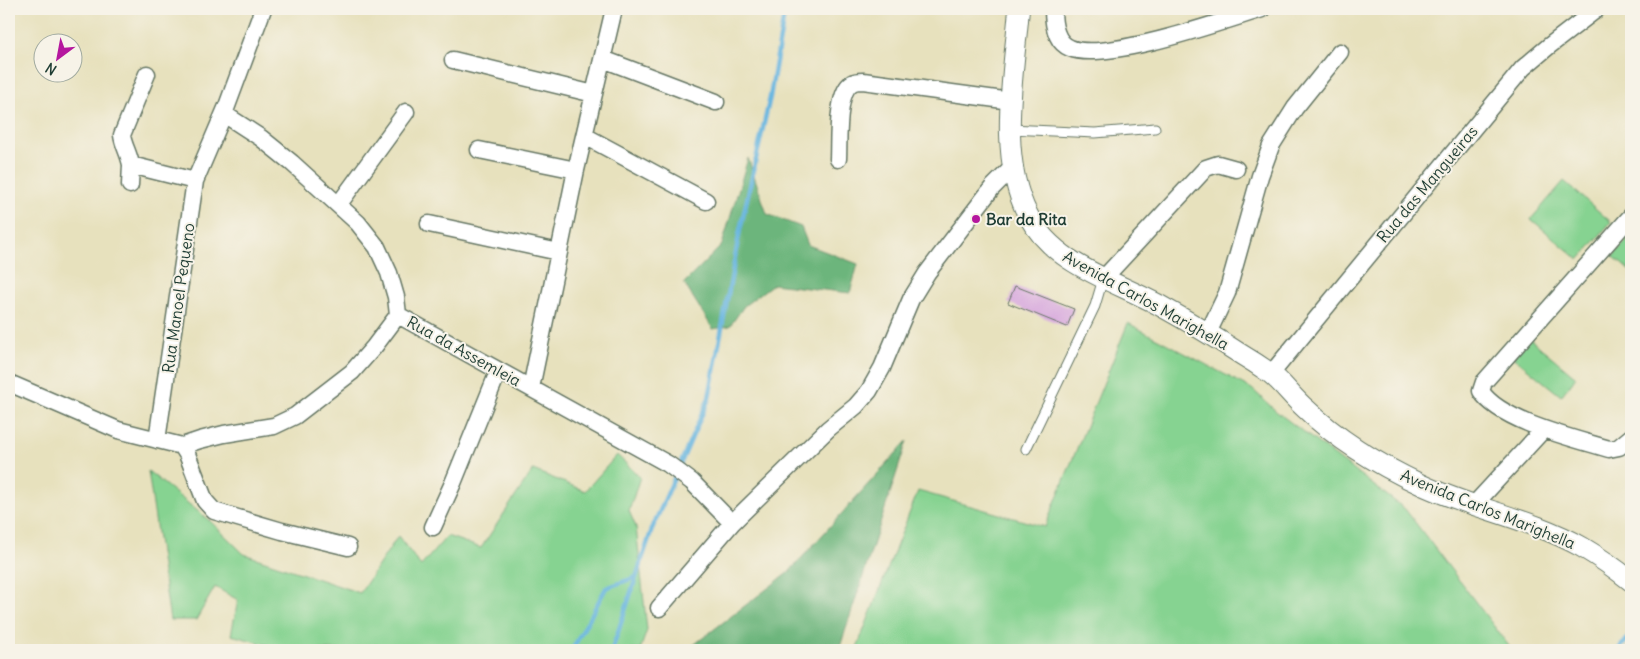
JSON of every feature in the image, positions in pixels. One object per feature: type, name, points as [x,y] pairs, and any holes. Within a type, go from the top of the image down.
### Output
[{"type":"street","name":"Rua Manoel Pequeno","points":[[157,440],[195,180],[224,114],[262,9]]},
{"type":"street","points":[[530,388],[576,170],[614,9]]},
{"type":"street","name":"Avenida Carlos Marighella","points":[[1019,9],[1011,101],[1010,129],[1013,167],[1022,202],[1037,230],[1062,254],[1103,279],[1157,304],[1208,333],[1271,374],[1305,409],[1332,432],[1372,460],[1423,486],[1473,506],[1542,529],[1582,547],[1631,581]]},
{"type":"street","points":[[1053,9],[1053,21],[1059,41],[1070,48],[1091,52],[1146,44],[1262,9]]},
{"type":"street","name":"Rua das Mangueiras","points":[[1271,374],[1523,68],[1597,9]]},
{"type":"street","points":[[1208,333],[1227,294],[1260,176],[1271,146],[1295,108],[1340,52]]},
{"type":"street","points":[[603,59],[716,102]]},
{"type":"street","points":[[454,60],[594,94]]},
{"type":"street","points":[[130,185],[131,165],[122,135],[147,74]]},
{"type":"street","points":[[838,159],[841,102],[844,91],[852,83],[864,80],[1011,101]]},
{"type":"street","points":[[339,204],[406,112]]},
{"type":"street","name":"Rua da Assemleia","points":[[224,114],[261,138],[339,204],[358,223],[377,247],[389,273],[396,297],[398,315],[498,372],[668,464],[692,482],[732,523]]},
{"type":"street","points":[[585,136],[706,201]]},
{"type":"street","points":[[479,150],[576,170]]},
{"type":"street","points":[[1103,279],[1206,168],[1218,164],[1236,169]]},
{"type":"street","points":[[131,165],[195,180]]},
{"type":"street","points":[[659,608],[732,523],[828,429],[856,406],[869,391],[882,368],[911,299],[927,273],[986,195],[1013,167]]},
{"type":"street","points":[[1631,216],[1484,382],[1481,391],[1486,400],[1495,407],[1543,430],[1609,448],[1618,448],[1631,437]]},
{"type":"street","points":[[429,224],[559,252]]},
{"type":"street","points":[[9,383],[118,430],[182,446],[224,434],[274,426],[295,416],[352,372],[398,315]]},
{"type":"street","points":[[433,526],[453,483],[498,372]]},
{"type":"street","points":[[1473,506],[1543,430]]},
{"type":"street","points":[[182,446],[188,454],[205,501],[214,510],[282,531],[348,547]]},
{"type":"lane","points":[[1010,129],[1095,133],[1155,128]]},
{"type":"lane","points":[[1026,449],[1095,306],[1103,279]]},
{"type":"green space","points":[[748,158],[767,214],[801,227],[808,245],[858,264],[850,293],[773,284],[744,306],[730,326],[713,329],[684,283],[722,245]]},
{"type":"green space","points":[[1564,181],[1611,222],[1579,260],[1531,219]]},
{"type":"green space","points":[[1631,235],[1631,272],[1613,256]]},
{"type":"green space","points":[[1128,323],[1252,389],[1277,412],[1405,509],[1512,650],[856,650],[918,491],[1045,527]]},
{"type":"green space","points":[[1529,338],[1576,377],[1561,396],[1513,357]]},
{"type":"green space","points":[[907,441],[839,650],[687,650],[789,572]]},
{"type":"green space","points":[[617,455],[640,477],[629,511],[636,527],[647,630],[640,650],[286,650],[231,635],[238,600],[215,587],[196,620],[170,620],[148,471],[210,521],[244,554],[360,593],[398,536],[421,566],[447,536],[481,548],[533,470],[585,491]]},
{"type":"building","points":[[1015,286],[1074,309],[1067,327],[1008,303]]},
{"type":"waterway","points":[[612,650],[652,529],[709,398],[740,230],[770,97],[785,9]]},
{"type":"waterway","points":[[572,650],[606,588],[636,577]]},
{"type":"waterway","points":[[1618,650],[1631,635]]},
{"type":"place","name":"Bar da Rita","points":[[976,219]]}]
